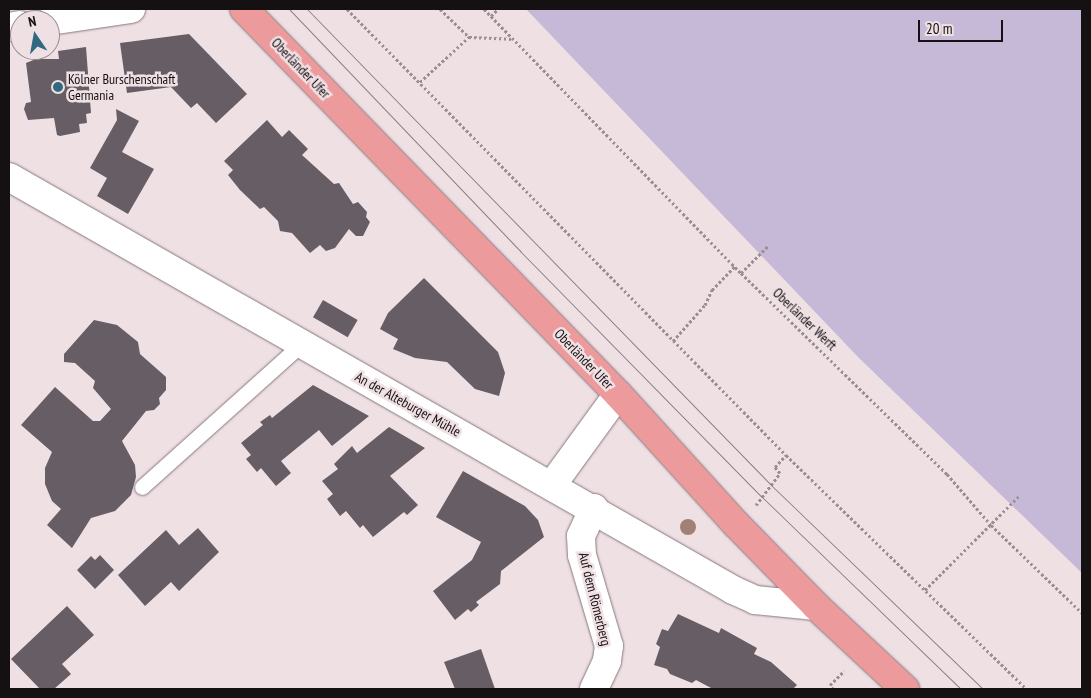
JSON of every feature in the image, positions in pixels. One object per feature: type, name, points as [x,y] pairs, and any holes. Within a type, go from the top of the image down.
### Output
[{"type":"main road","points":[[60,20],[130,9]]},
{"type":"main road","name":"Oberländer Ufer","points":[[234,9],[253,18],[618,394],[816,606],[905,689]]},
{"type":"main road","name":"An der Alteburger Mühle","points":[[9,177],[300,345],[748,596],[816,606]]},
{"type":"main road","points":[[552,485],[618,394]]},
{"type":"main road","name":"Auf dem Römerberg","points":[[594,508],[581,536],[582,555],[609,646],[598,688]]},
{"type":"lane","points":[[142,487],[300,345]]},
{"type":"path","points":[[347,9],[786,455],[1027,689]]},
{"type":"path","points":[[440,9],[468,37],[513,39]]},
{"type":"path","name":"Oberländer Werft","points":[[484,9],[741,273],[947,474],[991,525],[1082,613]]},
{"type":"path","points":[[491,16],[498,9]]},
{"type":"path","points":[[420,82],[468,37]]},
{"type":"path","points":[[741,273],[769,245]]},
{"type":"path","points":[[673,341],[706,305],[712,290],[735,266]]},
{"type":"path","points":[[760,511],[756,506],[780,473],[775,468],[786,455]]},
{"type":"path","points":[[925,590],[1018,496]]},
{"type":"shaded area","points":[[526,9],[1082,9],[1082,573],[859,358]]},
{"type":"building","points":[[189,34],[247,94],[216,123],[197,103],[191,108],[171,87],[127,93],[120,43]]},
{"type":"building","name":"Kölner Burschenschaft Germania","points":[[86,47],[91,113],[86,114],[87,123],[79,124],[80,132],[60,136],[57,135],[54,118],[28,120],[24,109],[26,103],[31,102],[26,63],[34,60],[60,60],[60,51]]},
{"type":"building","points":[[116,109],[139,121],[122,152],[154,169],[128,214],[97,196],[107,178],[90,168],[117,120]]},
{"type":"building","points":[[267,120],[282,137],[289,130],[308,149],[302,155],[334,184],[339,183],[353,204],[358,202],[367,212],[366,217],[370,222],[363,236],[356,236],[349,229],[335,248],[326,251],[320,245],[310,253],[292,233],[280,231],[278,221],[264,207],[260,209],[240,190],[228,175],[233,170],[224,161]]},
{"type":"building","points":[[424,278],[498,352],[505,373],[499,396],[475,389],[447,362],[415,358],[393,349],[398,339],[380,329],[388,313]]},
{"type":"building","points":[[323,300],[358,320],[348,337],[313,317]]},
{"type":"building","points":[[94,320],[117,325],[138,342],[140,354],[166,377],[166,390],[159,398],[160,404],[154,410],[146,411],[122,441],[135,465],[136,477],[131,495],[115,511],[91,518],[72,548],[47,525],[61,509],[52,501],[45,484],[45,468],[52,452],[21,425],[55,387],[93,421],[100,421],[111,409],[93,388],[95,381],[75,363],[64,362],[64,354]]},
{"type":"building","points":[[313,385],[369,416],[332,446],[319,430],[281,461],[291,473],[276,486],[261,468],[257,472],[246,459],[251,455],[241,443],[263,425],[260,422],[270,415],[272,418]]},
{"type":"building","points":[[389,427],[425,448],[390,476],[418,505],[407,515],[404,512],[373,537],[363,525],[360,528],[346,511],[340,516],[327,499],[333,494],[322,481],[338,469],[334,464],[352,446],[357,453]]},
{"type":"building","points":[[463,471],[525,506],[538,520],[544,537],[501,571],[500,584],[476,602],[479,605],[471,612],[468,609],[455,620],[433,591],[472,560],[481,542],[436,517]]},
{"type":"building","points":[[198,528],[219,552],[179,591],[171,582],[145,606],[118,575],[166,530],[179,545]]},
{"type":"building","points":[[100,555],[114,570],[95,589],[77,570],[91,556],[95,560]]},
{"type":"building","points":[[67,606],[94,635],[62,664],[71,674],[54,689],[39,688],[11,659]]},
{"type":"building","points":[[678,614],[719,633],[721,628],[757,648],[754,654],[771,662],[797,685],[793,689],[713,689],[696,680],[692,683],[670,674],[667,669],[654,665],[660,647],[656,644],[662,629],[668,631]]},
{"type":"building","points":[[481,649],[495,689],[455,689],[444,662]]},
{"type":"tram line","points":[[289,9],[520,251],[762,497],[961,689]]},
{"type":"tram line","points":[[307,9],[771,485],[983,689]]},
{"type":"place","name":"Kölner Burschenschaft Germania","points":[[58,87]]}]
